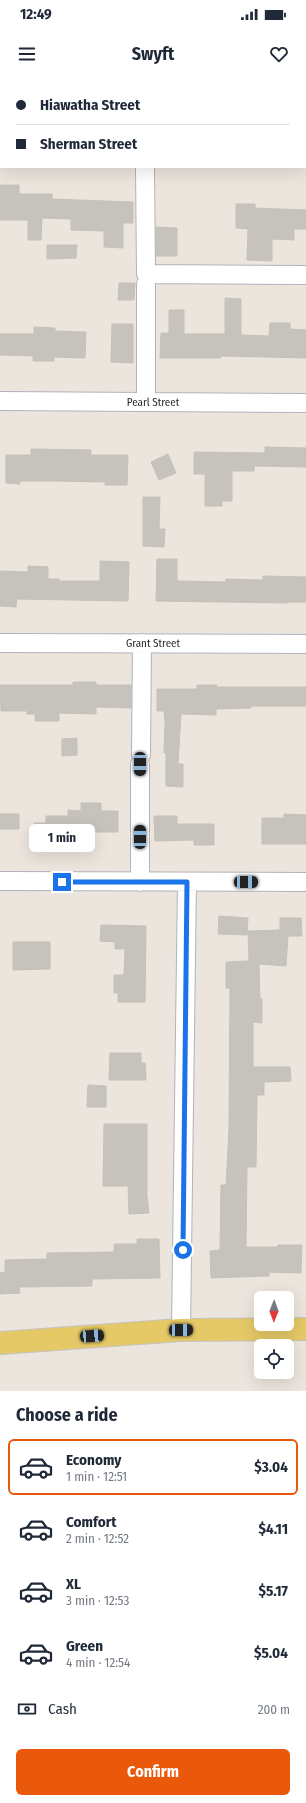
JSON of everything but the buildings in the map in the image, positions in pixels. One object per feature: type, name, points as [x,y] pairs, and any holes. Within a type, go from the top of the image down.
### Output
[{"type":"main road","points":[[0,1343],[181,1330],[306,1329]]},
{"type":"street","points":[[146,168],[146,274],[306,275]]},
{"type":"street","points":[[146,284],[146,402]]},
{"type":"street","name":"Pearl Street","points":[[0,401],[306,403]]},
{"type":"street","name":"Grant Street","points":[[0,643],[306,644]]},
{"type":"street","points":[[140,882],[142,643]]},
{"type":"street","points":[[0,881],[306,882]]},
{"type":"street","points":[[181,1330],[187,882]]},
{"type":"route","points":[[62,882],[187,882],[183,1250]]}]
